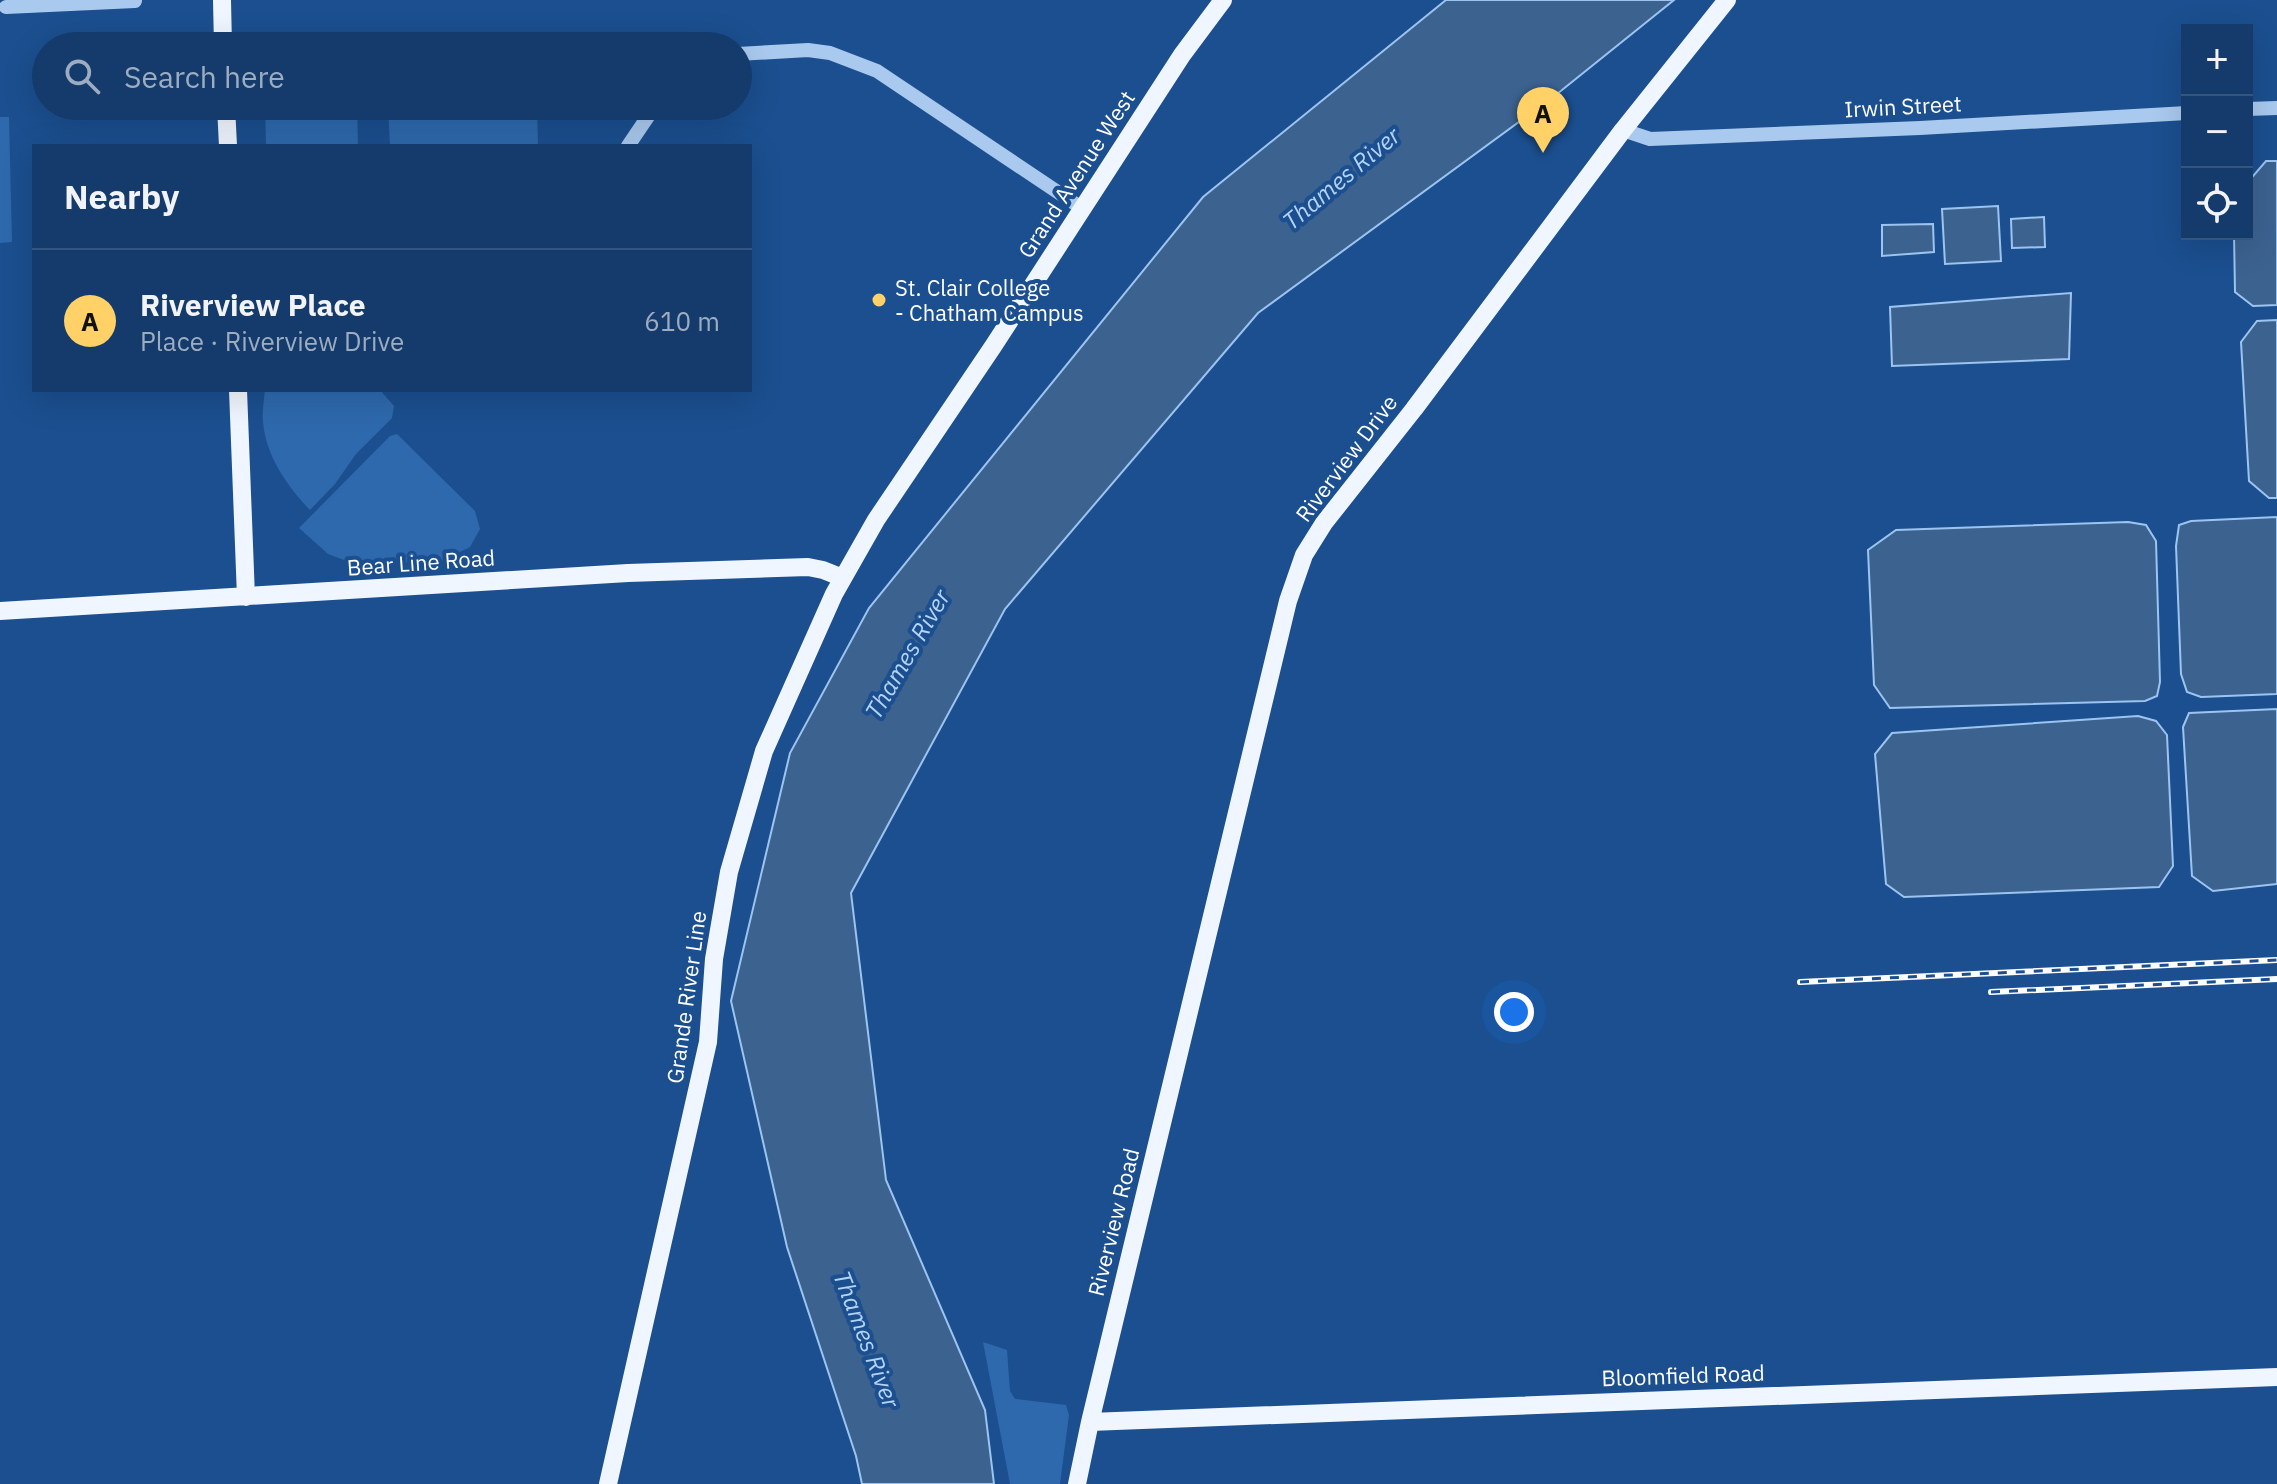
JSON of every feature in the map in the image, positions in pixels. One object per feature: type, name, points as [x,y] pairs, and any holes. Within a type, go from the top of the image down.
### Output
[{"type":"main road","points":[[222,0],[223,32]]},
{"type":"main road","name":"Grand Avenue West","points":[[843,578],[869,531],[1182,55],[1223,0]]},
{"type":"main road","name":"Riverview Drive","points":[[1183,1033],[1285,611],[1307,548],[1623,130],[1727,0]]},
{"type":"main road","points":[[227,120],[228,144]]},
{"type":"main road","points":[[238,392],[246,597]]},
{"type":"main road","points":[[808,567],[849,553],[869,531]]},
{"type":"main road","name":"Bear Line Road","points":[[0,611],[628,573],[808,567],[843,578]]},
{"type":"main road","name":"Grande River Line","points":[[608,1484],[708,1042],[714,959],[729,872],[764,751],[843,578]]},
{"type":"main road","name":"Riverview Road","points":[[1077,1484],[1183,1033]]},
{"type":"main road","name":"Bloomfield Road","points":[[1090,1422],[2277,1377]]},
{"type":"street","points":[[6,7],[53,2],[135,1]]},
{"type":"street","points":[[752,53],[808,50],[830,53],[877,71],[1083,209]]},
{"type":"street","points":[[2253,109],[2277,108]]},
{"type":"street","name":"Irwin Street","points":[[1623,130],[1650,139],[2181,113]]},
{"type":"street","points":[[629,144],[646,120]]},
{"type":"shaded area","points":[[0,117],[9,117],[12,242],[0,243]]},
{"type":"shaded area","points":[[265,120],[357,120],[358,144],[266,144]]},
{"type":"shaded area","points":[[389,120],[537,120],[538,144],[390,144]]},
{"type":"shaded area","points":[[265,392],[382,392],[394,406],[392,418],[356,454],[335,484],[310,510],[293,491],[273,458],[263,418]]},
{"type":"shaded area","points":[[397,434],[475,511],[480,529],[470,547],[442,561],[357,565],[328,554],[299,528],[390,436]]},
{"type":"shaded area","points":[[983,1342],[1007,1350],[1010,1391],[1015,1399],[1066,1405],[1069,1415],[1060,1484],[1010,1484]]},
{"type":"water","name":"Thames River","points":[[1446,0],[1674,0],[1557,94],[1258,313],[1005,609],[851,893],[886,1180],[985,1410],[994,1484],[862,1484],[856,1456],[787,1247],[731,1001],[790,753],[869,608],[1203,197]]},
{"type":"water","points":[[2266,161],[2277,161],[2277,305],[2253,306],[2235,292],[2234,240],[2253,240],[2253,176]]},
{"type":"water","points":[[1998,206],[2001,261],[1945,264],[1942,209]]},
{"type":"water","points":[[2044,217],[2045,247],[2012,248],[2011,219]]},
{"type":"water","points":[[1933,224],[1934,252],[1882,256],[1882,225]]},
{"type":"water","points":[[2071,293],[2069,359],[1892,366],[1890,307]]},
{"type":"water","points":[[2277,320],[2277,498],[2269,498],[2249,481],[2241,342],[2257,321]]},
{"type":"water","points":[[2277,517],[2277,694],[2201,697],[2187,692],[2181,674],[2176,546],[2179,525],[2191,521]]},
{"type":"water","points":[[2128,522],[2146,525],[2156,541],[2160,682],[2157,696],[2145,701],[1890,708],[1874,685],[1868,550],[1896,530]]},
{"type":"water","points":[[2277,709],[2277,884],[2213,891],[2192,876],[2183,727],[2189,713]]},
{"type":"water","points":[[2138,716],[2156,721],[2167,735],[2173,866],[2159,887],[1904,897],[1886,884],[1875,754],[1892,733]]},
{"type":"railway","points":[[1800,982],[2277,960]]},
{"type":"railway","points":[[1991,992],[2277,979]]},
{"type":"place","name":"Riverview Place","points":[[1543,153]]},
{"type":"place","name":"St. Clair College - Chatham Campus","points":[[879,300]]}]
